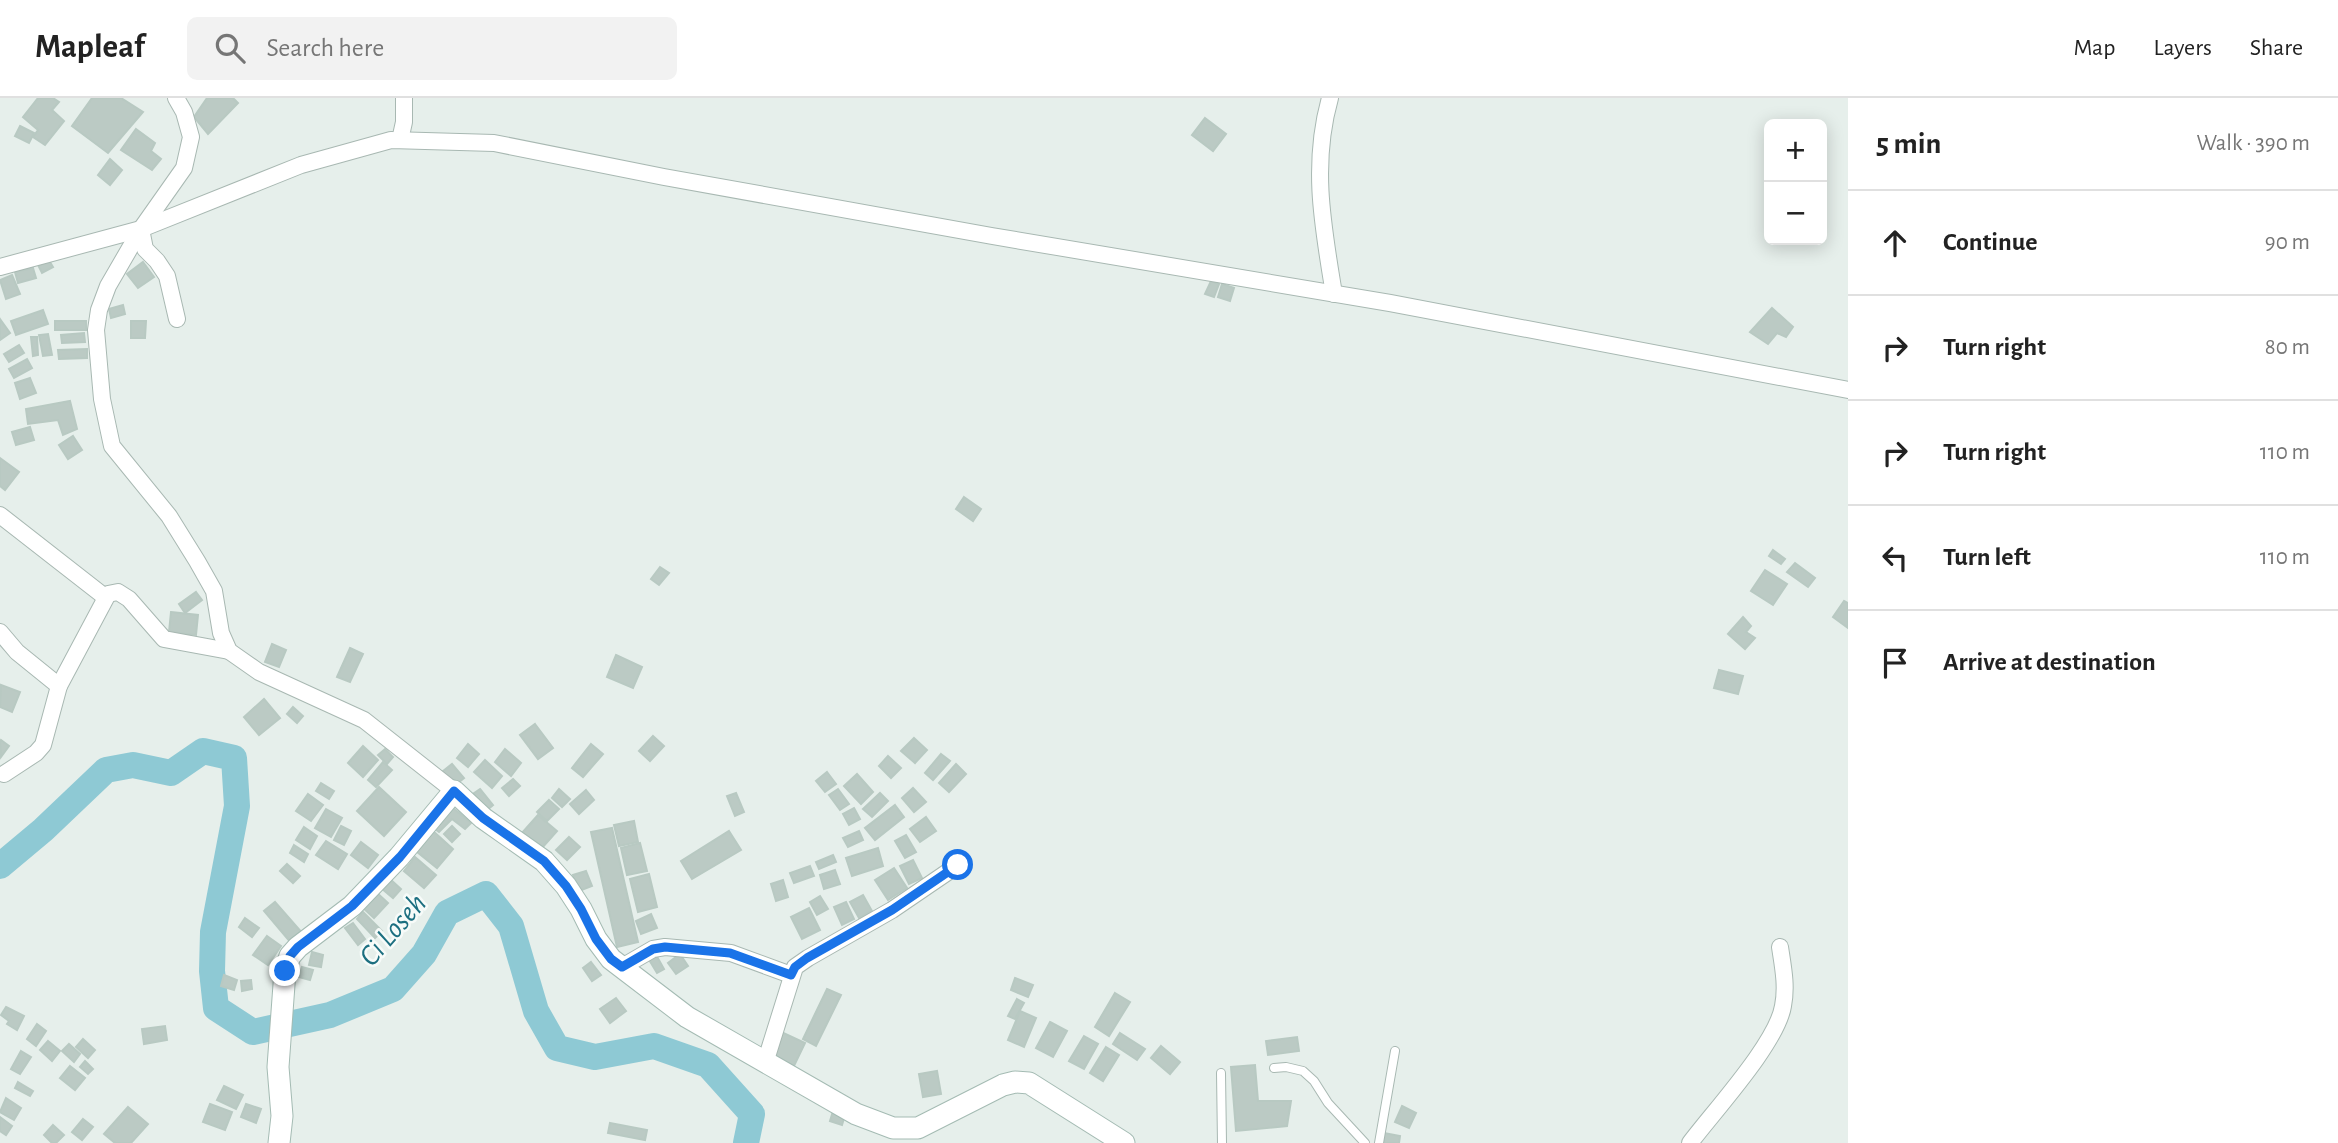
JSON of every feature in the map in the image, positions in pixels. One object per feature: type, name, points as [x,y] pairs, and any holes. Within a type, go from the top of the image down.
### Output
[{"type":"street","points":[[176,98],[184,112],[191,137],[184,168],[141,229],[108,286],[99,310],[96,330],[102,399],[112,446],[169,516],[214,591],[221,634],[229,651]]},
{"type":"street","points":[[400,140],[404,122],[404,98]]},
{"type":"street","points":[[1330,98],[1318,160],[1334,294]]},
{"type":"street","points":[[0,267],[141,229],[301,165],[391,140],[494,143],[664,177],[1334,294],[1848,390]]},
{"type":"street","points":[[141,229],[145,249],[167,276],[177,319]]},
{"type":"street","points":[[0,515],[105,597]]},
{"type":"street","points":[[4,774],[43,745],[58,686],[105,597],[118,592],[126,596],[164,639],[229,651],[259,672],[364,720],[454,791],[483,818],[544,861],[566,886],[596,939],[611,959],[687,1017],[856,1114],[893,1128],[907,1130],[918,1128],[1003,1085],[1029,1083],[1124,1143]]},
{"type":"street","points":[[0,632],[17,652],[58,686]]},
{"type":"street","points":[[279,1143],[282,1116],[279,1049],[285,971],[290,956],[361,896],[400,857],[454,791]]},
{"type":"street","points":[[765,1062],[795,967],[892,910],[958,865]]},
{"type":"street","points":[[622,967],[653,949],[665,947],[730,953],[791,975]]},
{"type":"street","points":[[1690,1143],[1777,1027],[1783,1007],[1785,985],[1780,947]]},
{"type":"lane","points":[[1379,1143],[1395,1051]]},
{"type":"lane","points":[[1274,1068],[1286,1067],[1303,1071],[1365,1143]]},
{"type":"lane","points":[[1222,1073],[1222,1143]]},
{"type":"building","points":[[38,98],[53,98],[59,102],[52,110],[64,121],[45,145],[33,137],[38,130],[23,117]]},
{"type":"building","points":[[92,98],[121,98],[143,112],[108,153],[72,126]]},
{"type":"building","points":[[207,98],[233,98],[238,103],[208,134],[194,117]]},
{"type":"building","points":[[1205,118],[1226,134],[1213,151],[1192,135]]},
{"type":"building","points":[[20,126],[34,133],[29,143],[15,136]]},
{"type":"building","points":[[136,129],[155,143],[151,151],[161,159],[152,170],[121,150]]},
{"type":"building","points":[[110,159],[122,170],[110,185],[98,175]]},
{"type":"building","points":[[47,257],[53,267],[42,273],[37,263]]},
{"type":"building","points":[[143,262],[154,277],[138,288],[127,274]]},
{"type":"building","points":[[33,268],[36,278],[18,283],[15,272]]},
{"type":"building","points":[[12,275],[20,294],[6,299],[0,280]]},
{"type":"building","points":[[1211,281],[1219,284],[1214,297],[1205,294]]},
{"type":"building","points":[[1222,284],[1234,288],[1230,301],[1218,297]]},
{"type":"building","points":[[123,305],[125,314],[111,318],[109,309]]},
{"type":"building","points":[[1772,308],[1793,327],[1786,337],[1777,333],[1768,344],[1750,332]]},
{"type":"building","points":[[43,310],[48,324],[16,335],[11,321]]},
{"type":"building","points":[[0,319],[10,333],[0,340]]},
{"type":"building","points":[[55,321],[86,321],[86,330],[55,330]]},
{"type":"building","points":[[131,321],[146,321],[145,338],[131,338]]},
{"type":"building","points":[[84,333],[85,342],[62,343],[61,335]]},
{"type":"building","points":[[48,334],[52,355],[43,356],[39,335]]},
{"type":"building","points":[[31,337],[37,337],[38,355],[33,356]]},
{"type":"building","points":[[19,345],[24,353],[9,362],[4,354]]},
{"type":"building","points":[[87,349],[87,358],[59,359],[58,350]]},
{"type":"building","points":[[27,359],[32,368],[14,378],[9,369]]},
{"type":"building","points":[[30,378],[36,393],[20,399],[15,383]]},
{"type":"building","points":[[70,401],[77,429],[63,435],[58,420],[28,424],[26,409]]},
{"type":"building","points":[[30,427],[34,440],[16,445],[12,432]]},
{"type":"building","points":[[73,436],[82,450],[68,459],[59,445]]},
{"type":"building","points":[[0,458],[19,472],[5,490],[0,486]]},
{"type":"building","points":[[964,497],[981,509],[973,521],[956,509]]},
{"type":"building","points":[[1773,550],[1785,559],[1781,564],[1769,556]]},
{"type":"building","points":[[1795,563],[1815,578],[1808,587],[1787,572]]},
{"type":"building","points":[[660,567],[669,573],[659,585],[651,579]]},
{"type":"building","points":[[1765,570],[1787,584],[1773,605],[1751,591]]},
{"type":"building","points":[[196,592],[202,600],[185,613],[179,604]]},
{"type":"building","points":[[1844,601],[1848,603],[1848,628],[1833,617]]},
{"type":"building","points":[[171,612],[198,615],[196,635],[169,632]]},
{"type":"building","points":[[1743,617],[1751,626],[1746,632],[1755,638],[1745,649],[1728,634]]},
{"type":"building","points":[[272,644],[286,650],[279,667],[265,662]]},
{"type":"building","points":[[350,648],[363,654],[350,682],[337,677]]},
{"type":"building","points":[[616,655],[642,667],[633,688],[607,677]]},
{"type":"building","points":[[1719,670],[1743,676],[1738,694],[1714,688]]},
{"type":"building","points":[[1,685],[20,692],[12,712],[0,707]]},
{"type":"building","points":[[264,699],[280,718],[259,735],[244,717]]},
{"type":"building","points":[[293,707],[303,716],[297,723],[287,714]]},
{"type":"building","points":[[535,724],[553,748],[538,759],[520,735]]},
{"type":"building","points":[[653,736],[664,746],[650,761],[639,751]]},
{"type":"building","points":[[914,738],[927,750],[915,763],[901,751]]},
{"type":"building","points":[[1,740],[9,746],[1,757],[0,742]]},
{"type":"building","points":[[468,744],[479,754],[468,767],[457,758]]},
{"type":"building","points":[[591,744],[603,754],[583,777],[572,768]]},
{"type":"building","points":[[363,746],[378,760],[363,777],[348,763]]},
{"type":"building","points":[[385,749],[393,757],[387,764],[378,755]]},
{"type":"building","points":[[505,749],[521,763],[511,776],[495,762]]},
{"type":"building","points":[[941,754],[950,761],[933,780],[925,773]]},
{"type":"building","points":[[888,756],[901,768],[891,778],[879,766]]},
{"type":"building","points":[[485,760],[502,776],[492,788],[474,772]]},
{"type":"building","points":[[383,762],[392,770],[376,787],[368,780]]},
{"type":"building","points":[[452,764],[464,778],[454,786],[442,772]]},
{"type":"building","points":[[956,764],[966,774],[949,792],[939,783]]},
{"type":"building","points":[[827,772],[836,784],[825,792],[816,781]]},
{"type":"building","points":[[857,774],[873,792],[861,804],[844,786]]},
{"type":"building","points":[[513,779],[520,786],[509,796],[502,788]]},
{"type":"building","points":[[321,783],[334,791],[329,799],[316,791]]},
{"type":"building","points":[[379,787],[406,812],[384,836],[357,811]]},
{"type":"building","points":[[913,788],[926,802],[914,812],[902,798]]},
{"type":"building","points":[[480,789],[493,805],[481,815],[467,798]]},
{"type":"building","points":[[559,789],[570,799],[562,807],[552,798]]},
{"type":"building","points":[[838,789],[849,804],[840,810],[829,795]]},
{"type":"building","points":[[586,790],[594,800],[579,814],[570,804]]},
{"type":"building","points":[[736,793],[744,812],[735,816],[727,796]]},
{"type":"building","points":[[880,793],[888,801],[872,817],[863,809]]},
{"type":"building","points":[[308,794],[323,805],[311,821],[296,811]]},
{"type":"building","points":[[549,800],[559,809],[547,821],[537,812]]},
{"type":"building","points":[[895,805],[904,817],[875,840],[865,828]]},
{"type":"building","points":[[451,806],[471,823],[465,829],[452,819],[439,832],[431,826]]},
{"type":"building","points":[[854,808],[860,819],[849,825],[843,814]]},
{"type":"building","points":[[326,809],[342,818],[331,837],[315,828]]},
{"type":"building","points":[[538,815],[557,831],[541,849],[522,833]]},
{"type":"building","points":[[926,817],[936,831],[920,842],[910,829]]},
{"type":"building","points":[[634,821],[638,842],[619,846],[614,825]]},
{"type":"building","points":[[341,826],[351,831],[344,845],[334,840]]},
{"type":"building","points":[[452,826],[460,834],[452,842],[444,834]]},
{"type":"building","points":[[304,827],[317,836],[310,849],[296,840]]},
{"type":"building","points":[[612,828],[638,942],[617,947],[591,832]]},
{"type":"building","points":[[433,831],[453,849],[437,868],[416,851]]},
{"type":"building","points":[[729,831],[741,850],[692,879],[681,861]]},
{"type":"building","points":[[859,831],[863,840],[848,847],[843,838]]},
{"type":"building","points":[[906,835],[916,852],[905,858],[895,841]]},
{"type":"building","points":[[569,837],[580,847],[567,860],[556,850]]},
{"type":"building","points":[[326,841],[347,854],[338,869],[316,855]]},
{"type":"building","points":[[361,842],[378,855],[368,868],[351,855]]},
{"type":"building","points":[[640,843],[647,871],[627,875],[621,848]]},
{"type":"building","points":[[294,845],[308,854],[304,862],[290,853]]},
{"type":"building","points":[[878,848],[883,866],[852,876],[846,858]]},
{"type":"building","points":[[833,855],[836,862],[819,869],[816,862]]},
{"type":"building","points":[[415,857],[436,875],[424,888],[404,871]]},
{"type":"building","points":[[913,860],[922,878],[909,884],[900,866]]},
{"type":"building","points":[[287,864],[300,876],[293,883],[280,871]]},
{"type":"building","points":[[810,866],[814,876],[794,883],[790,873]]},
{"type":"building","points":[[894,868],[907,888],[888,900],[875,880]]},
{"type":"building","points":[[835,870],[840,884],[824,889],[820,875]]},
{"type":"building","points":[[586,871],[592,886],[579,891],[573,875]]},
{"type":"building","points":[[649,874],[657,907],[638,912],[630,879]]},
{"type":"building","points":[[390,879],[401,889],[393,898],[381,888]]},
{"type":"building","points":[[783,880],[788,897],[776,901],[771,884]]},
{"type":"building","points":[[375,891],[388,903],[374,918],[361,906]]},
{"type":"building","points":[[863,895],[872,911],[859,918],[850,902]]},
{"type":"building","points":[[820,896],[828,909],[817,915],[810,902]]},
{"type":"building","points":[[275,902],[303,934],[292,944],[264,911]]},
{"type":"building","points":[[846,902],[854,919],[842,925],[834,907]]},
{"type":"building","points":[[809,908],[820,930],[802,939],[791,917]]},
{"type":"building","points":[[363,912],[382,931],[375,938],[357,919]]},
{"type":"building","points":[[651,914],[657,928],[641,934],[636,921]]},
{"type":"building","points":[[245,918],[259,928],[252,937],[239,927]]},
{"type":"building","points":[[353,923],[365,939],[358,945],[345,928]]},
{"type":"building","points":[[267,936],[281,946],[268,965],[253,955]]},
{"type":"building","points":[[312,952],[323,955],[321,967],[309,965]]},
{"type":"building","points":[[655,953],[664,969],[657,973],[648,958]]},
{"type":"building","points":[[680,954],[688,966],[676,974],[668,963]]},
{"type":"building","points":[[591,962],[601,975],[592,981],[583,968]]},
{"type":"building","points":[[302,967],[313,970],[310,980],[299,977]]},
{"type":"building","points":[[224,975],[237,980],[234,990],[221,986]]},
{"type":"building","points":[[1015,978],[1033,985],[1028,997],[1011,990]]},
{"type":"building","points":[[251,980],[252,989],[242,991],[241,981]]},
{"type":"building","points":[[827,989],[841,995],[816,1046],[803,1039]]},
{"type":"building","points":[[1115,993],[1130,1002],[1109,1036],[1095,1027]]},
{"type":"building","points":[[616,998],[626,1011],[610,1023],[600,1009]]},
{"type":"building","points":[[1017,999],[1024,1003],[1015,1019],[1008,1016]]},
{"type":"building","points":[[6,1007],[24,1016],[17,1030],[7,1024],[9,1021],[1,1015]]},
{"type":"building","points":[[1020,1011],[1036,1018],[1024,1047],[1008,1040]]},
{"type":"building","points":[[1050,1022],[1067,1031],[1053,1057],[1036,1048]]},
{"type":"building","points":[[37,1024],[46,1031],[36,1046],[27,1039]]},
{"type":"building","points":[[165,1026],[167,1040],[144,1044],[142,1029]]},
{"type":"building","points":[[779,1031],[805,1043],[793,1068],[767,1056]]},
{"type":"building","points":[[1120,1033],[1145,1049],[1137,1060],[1113,1044]]},
{"type":"building","points":[[1084,1036],[1098,1044],[1084,1069],[1069,1061]]},
{"type":"building","points":[[1297,1037],[1299,1051],[1268,1055],[1266,1041]]},
{"type":"building","points":[[83,1039],[95,1050],[88,1058],[76,1047]]},
{"type":"building","points":[[48,1041],[60,1051],[52,1061],[40,1050]]},
{"type":"building","points":[[69,1044],[80,1054],[74,1062],[62,1051]]},
{"type":"building","points":[[1161,1046],[1180,1062],[1170,1074],[1151,1058]]},
{"type":"building","points":[[1106,1047],[1119,1055],[1103,1081],[1090,1073]]},
{"type":"building","points":[[21,1051],[31,1057],[20,1074],[11,1069]]},
{"type":"building","points":[[85,1061],[93,1069],[88,1074],[80,1067]]},
{"type":"building","points":[[1255,1065],[1258,1101],[1291,1101],[1287,1126],[1236,1131],[1231,1067]]},
{"type":"building","points":[[70,1066],[85,1078],[75,1090],[60,1078]]},
{"type":"building","points":[[937,1071],[941,1094],[923,1097],[919,1074]]},
{"type":"building","points":[[18,1082],[33,1091],[30,1096],[15,1088]]},
{"type":"building","points":[[224,1086],[243,1095],[236,1109],[217,1100]]},
{"type":"building","points":[[6,1098],[21,1108],[14,1120],[0,1112]]},
{"type":"building","points":[[210,1104],[232,1112],[225,1130],[203,1122]]},
{"type":"building","points":[[246,1104],[261,1109],[256,1123],[241,1117]]},
{"type":"building","points":[[1402,1106],[1416,1113],[1409,1128],[1395,1122]]},
{"type":"building","points":[[128,1107],[148,1124],[131,1143],[115,1143],[104,1134]]},
{"type":"building","points":[[833,1111],[845,1115],[842,1125],[830,1121]]},
{"type":"building","points":[[0,1117],[12,1126],[6,1135],[0,1131]]},
{"type":"building","points":[[83,1119],[93,1127],[82,1140],[72,1132]]},
{"type":"building","points":[[610,1123],[647,1130],[645,1140],[608,1133]]},
{"type":"building","points":[[53,1125],[64,1135],[56,1143],[52,1143],[44,1135]]},
{"type":"building","points":[[1384,1133],[1400,1136],[1399,1143],[1382,1143]]},
{"type":"waterway","name":"Ci Loseh","points":[[0,866],[43,830],[106,770],[133,765],[171,773],[203,751],[234,758],[237,806],[213,932],[212,971],[216,1008],[253,1032],[330,1015],[393,989],[424,954],[447,913],[486,894],[511,926],[536,1011],[557,1048],[595,1057],[654,1046],[708,1065],[752,1114],[746,1143]]},
{"type":"route","points":[[285,971],[290,956],[298,947],[352,906],[400,857],[454,791],[483,818],[544,861],[566,886],[596,939],[611,959],[622,967],[653,949],[665,947],[730,953],[791,975],[800,962],[892,910],[958,865]]}]
